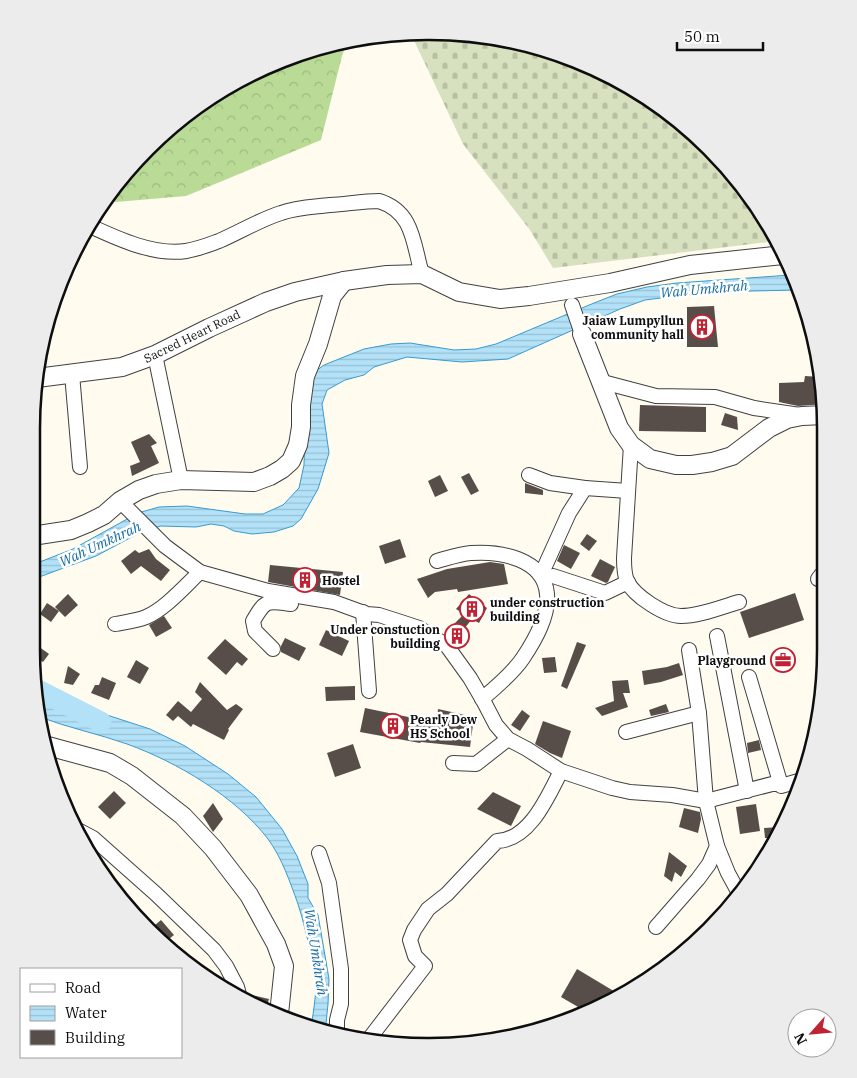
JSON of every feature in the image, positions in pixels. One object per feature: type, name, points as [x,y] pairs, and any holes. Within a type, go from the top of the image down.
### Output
[{"type":"street","points":[[95,228],[121,240],[143,246],[173,252],[185,251],[214,243],[252,224],[291,210],[379,201],[390,204],[399,211],[405,220],[412,234],[422,274],[459,292],[500,299],[566,298],[610,283],[690,265],[777,257]]},
{"type":"street","name":"Sacred Heart Road","points":[[43,377],[122,367],[155,355],[234,315],[295,292],[387,274],[422,274]]},
{"type":"street","points":[[40,535],[71,530],[126,507],[139,490],[148,487],[181,480],[254,482],[270,476],[291,461],[298,445],[301,427],[301,405],[305,376],[318,344],[332,296],[344,281]]},
{"type":"street","points":[[566,298],[619,428],[630,445],[650,459],[676,465],[712,462],[732,456],[769,428],[787,419],[816,415]]},
{"type":"street","points":[[155,355],[181,480]]},
{"type":"street","points":[[72,374],[80,468]]},
{"type":"street","points":[[599,381],[656,396],[715,397],[754,408],[802,416]]},
{"type":"street","points":[[630,445],[624,571],[634,592],[662,612],[673,616],[696,614],[739,602]]},
{"type":"street","points":[[528,475],[550,483],[628,492]]},
{"type":"street","points":[[482,699],[522,660],[540,627],[545,610],[547,575],[569,513],[585,488]]},
{"type":"street","points":[[126,507],[165,546],[200,572],[268,591],[334,602],[419,628],[447,646],[482,699],[496,725],[508,739],[561,771],[630,792],[672,795],[706,801],[780,782]]},
{"type":"street","points":[[437,561],[470,553],[497,553],[527,562],[547,575],[605,593],[628,582]]},
{"type":"street","points":[[115,624],[148,616],[159,609],[200,572]]},
{"type":"street","points":[[273,649],[255,631],[253,626],[253,621],[262,606],[272,602],[299,605],[310,598]]},
{"type":"street","points":[[363,612],[369,691]]},
{"type":"street","points":[[717,636],[747,791]]},
{"type":"street","points":[[688,650],[699,713],[706,801],[717,846],[736,887]]},
{"type":"street","points":[[749,677],[781,786],[793,783]]},
{"type":"street","points":[[626,732],[699,713]]},
{"type":"street","points":[[453,763],[476,764],[508,739]]},
{"type":"street","points":[[53,751],[110,763],[132,776],[183,816],[213,848],[249,895],[276,944],[284,966],[280,1008]]},
{"type":"street","points":[[373,1034],[424,966],[415,956],[410,940],[414,930],[428,909],[447,894],[492,845],[520,832],[539,813],[561,771]]},
{"type":"street","points":[[89,837],[100,845],[156,894],[214,950],[226,966],[237,987]]},
{"type":"street","points":[[656,927],[698,879],[709,864],[717,846]]},
{"type":"street","points":[[319,853],[329,883],[341,969],[341,1004],[337,1027]]},
{"type":"green space","points":[[414,41],[479,43],[529,53],[577,70],[623,92],[644,105],[685,136],[721,172],[752,213],[769,242],[553,268],[530,230],[463,144]]},
{"type":"green space","points":[[344,49],[321,140],[186,196],[113,202],[136,172],[172,136],[213,105],[234,92],[280,70]]},
{"type":"water","points":[[785,275],[791,290],[708,292],[645,300],[620,309],[508,359],[462,362],[407,357],[374,367],[364,375],[345,380],[327,390],[322,404],[329,453],[318,489],[301,519],[293,526],[274,532],[252,534],[211,524],[196,527],[161,526],[145,530],[96,556],[40,577],[40,562],[73,549],[138,513],[159,507],[187,506],[245,514],[263,514],[283,505],[299,488],[304,465],[306,391],[316,371],[324,365],[364,349],[391,344],[410,343],[454,350],[476,349],[496,344],[617,294],[677,283]]},
{"type":"water","points":[[43,699],[78,710],[107,715],[150,729],[185,746],[228,774],[256,797],[282,829],[297,856],[308,884],[308,898],[318,915],[329,979],[326,1024],[312,1020],[316,992],[316,967],[298,904],[277,854],[268,839],[255,824],[223,795],[166,761],[127,744],[46,719]]},
{"type":"building","name":"Jaiaw Lumpyllun community hall","points":[[714,306],[718,347],[687,347],[687,307]]},
{"type":"building","points":[[805,376],[814,377],[816,405],[798,406],[779,402],[779,383],[804,382]]},
{"type":"building","points":[[640,405],[706,407],[706,432],[639,431]]},
{"type":"building","points":[[725,413],[737,417],[738,430],[721,425]]},
{"type":"building","points":[[149,434],[157,443],[151,446],[159,463],[132,476],[130,466],[140,462],[131,442]]},
{"type":"building","points":[[469,473],[479,491],[471,495],[461,477]]},
{"type":"building","points":[[440,475],[448,491],[435,497],[428,481]]},
{"type":"building","points":[[525,483],[543,490],[543,495],[525,493]]},
{"type":"building","points":[[587,534],[597,541],[589,551],[580,544]]},
{"type":"building","points":[[400,539],[406,557],[385,564],[379,546]]},
{"type":"building","points":[[564,545],[580,553],[571,569],[557,561]]},
{"type":"building","points":[[149,549],[156,559],[170,570],[161,581],[141,566],[131,574],[121,561],[135,550],[139,553]]},
{"type":"building","points":[[600,559],[615,567],[606,583],[591,576]]},
{"type":"building","points":[[490,562],[504,564],[508,584],[458,592],[457,589],[435,592],[428,598],[417,579],[447,569]]},
{"type":"building","name":"Hostel","points":[[270,565],[343,572],[340,595],[268,582]]},
{"type":"building","points":[[795,593],[804,620],[749,638],[740,612]]},
{"type":"building","points":[[68,594],[78,605],[65,617],[55,607]]},
{"type":"building","points":[[469,594],[487,608],[479,623],[472,619],[460,634],[465,639],[458,646],[450,637],[454,634],[449,629],[464,614],[456,609]]},
{"type":"building","points":[[47,603],[59,611],[51,622],[40,614]]},
{"type":"building","points":[[164,616],[172,628],[156,637],[149,625]]},
{"type":"building","points":[[326,630],[349,641],[342,656],[319,645]]},
{"type":"building","points":[[285,638],[306,648],[299,661],[281,652],[281,646]]},
{"type":"building","points":[[225,639],[248,659],[242,666],[237,662],[226,675],[207,658]]},
{"type":"building","points":[[577,642],[586,645],[567,689],[561,686]]},
{"type":"building","points":[[40,648],[49,654],[43,662],[40,660]]},
{"type":"building","points":[[555,657],[557,672],[544,673],[542,658]]},
{"type":"building","points":[[136,660],[149,668],[140,684],[127,677]]},
{"type":"building","points":[[679,663],[683,675],[644,685],[642,671]]},
{"type":"building","points":[[68,666],[80,674],[73,685],[64,683]]},
{"type":"building","points":[[102,677],[116,683],[109,700],[91,693],[95,685],[99,685]]},
{"type":"building","points":[[628,680],[630,693],[623,693],[628,707],[602,716],[595,708],[614,701],[612,681]]},
{"type":"building","points":[[200,682],[227,710],[236,704],[243,709],[228,729],[224,740],[193,724],[191,727],[178,716],[173,721],[166,715],[178,701],[191,712],[202,699],[195,692]]},
{"type":"building","points":[[355,686],[355,700],[326,701],[325,687]]},
{"type":"building","points":[[666,704],[669,712],[651,716],[649,710]]},
{"type":"building","points":[[365,708],[437,723],[438,709],[474,717],[470,747],[420,743],[360,732]]},
{"type":"building","points":[[522,710],[530,716],[520,731],[511,725]]},
{"type":"building","points":[[543,721],[571,731],[562,758],[535,744]]},
{"type":"building","points":[[759,740],[761,750],[748,753],[747,743]]},
{"type":"building","points":[[353,744],[361,768],[335,777],[327,753]]},
{"type":"building","points":[[114,791],[126,803],[110,819],[98,807]]},
{"type":"building","points":[[493,792],[521,806],[511,826],[477,809]]},
{"type":"building","points":[[213,803],[223,819],[213,832],[203,816]]},
{"type":"building","points":[[756,804],[760,831],[740,834],[736,807]]},
{"type":"building","points":[[684,808],[700,812],[701,819],[698,833],[679,827]]},
{"type":"building","points":[[774,827],[768,838],[765,838],[764,828]]},
{"type":"building","points":[[669,852],[687,866],[681,877],[675,872],[672,882],[664,876]]},
{"type":"building","points":[[161,920],[174,935],[169,939],[155,925]]},
{"type":"building","points":[[577,969],[614,991],[579,1007],[561,997]]},
{"type":"building","points":[[250,995],[269,999],[268,1003]]},
{"type":"waterway","name":"Wah Umkhrah","points":[[42,692],[101,722]]},
{"type":"place","name":"Jaiaw Lumpyllun community hall","points":[[702,327]]},
{"type":"place","name":"Hostel","points":[[305,580]]},
{"type":"place","name":"under construction building","points":[[472,609]]},
{"type":"place","name":"Under constuction building","points":[[457,636]]},
{"type":"place","name":"Playground","points":[[783,660]]},
{"type":"place","name":"Pearly Dew HS School","points":[[393,726]]}]
